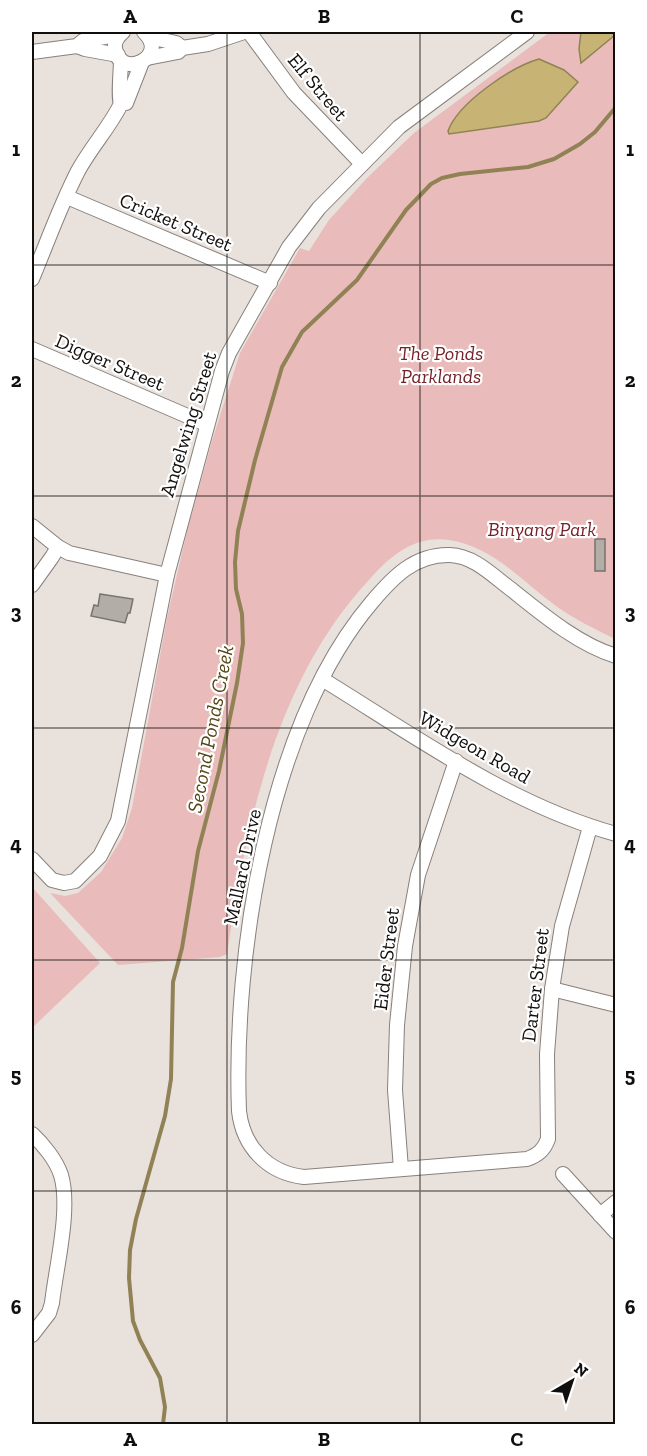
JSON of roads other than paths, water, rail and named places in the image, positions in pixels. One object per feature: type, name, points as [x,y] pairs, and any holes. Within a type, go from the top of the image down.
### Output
[{"type":"street","points":[[32,52],[78,46],[119,57],[131,64],[244,32]]},
{"type":"street","name":"Elf Street","points":[[249,32],[294,93],[362,164]]},
{"type":"street","name":"Angelwing Street","points":[[32,859],[52,880],[64,883],[75,880],[92,865],[107,845],[118,821],[166,575],[206,424],[229,353],[296,236],[319,208],[399,128],[527,32]]},
{"type":"street","points":[[78,46],[83,41],[121,33]]},
{"type":"street","points":[[121,33],[115,45],[122,80],[118,98],[121,104]]},
{"type":"street","points":[[146,33],[182,48]]},
{"type":"street","points":[[32,279],[86,158],[110,125],[121,104],[126,103],[152,47],[146,33]]},
{"type":"street","name":"Cricket Street","points":[[67,197],[270,283]]},
{"type":"street","name":"Digger Street","points":[[32,349],[206,424]]},
{"type":"street","points":[[32,526],[58,547],[83,557],[166,575]]},
{"type":"street","points":[[32,585],[58,547]]},
{"type":"street","name":"Mallard Drive","points":[[542,1150],[527,1158],[304,1177],[282,1172],[263,1160],[248,1142],[240,1122],[238,1066],[241,999],[253,896],[281,783],[300,728],[322,679],[347,635],[366,609],[396,576],[419,560],[442,555],[464,558],[491,572],[563,628],[615,656]]},
{"type":"street","name":"Widgeon Road","points":[[322,679],[456,761],[520,796],[590,827],[615,834]]},
{"type":"street","name":"Eider Street","points":[[401,1169],[395,1090],[397,1025],[404,956],[418,875],[456,761]]},
{"type":"street","name":"Darter Street","points":[[542,1150],[549,1131],[546,1054],[552,989],[562,926],[590,827]]},
{"type":"street","points":[[552,989],[615,1005]]},
{"type":"street","points":[[32,1134],[61,1173],[64,1192],[62,1230],[49,1313],[32,1335]]},
{"type":"street","points":[[563,1174],[615,1232]]},
{"type":"street","points":[[600,1215],[615,1202]]},
{"type":"waterway","name":"Second Ponds Creek","points":[[163,1424],[165,1407],[160,1378],[140,1340],[133,1321],[129,1278],[130,1250],[136,1219],[165,1116],[171,1079],[173,982],[182,948],[198,851],[219,771],[237,683],[243,643],[242,614],[236,589],[235,562],[238,531],[255,460],[282,367],[302,332],[357,280],[406,210],[431,184],[442,178],[460,174],[528,167],[554,159],[595,132],[616,107]]},
{"type":"park label","name":"The Ponds Parklands","points":[[441,364]]},
{"type":"park label","name":"Binyang Park","points":[[542,529]]}]
